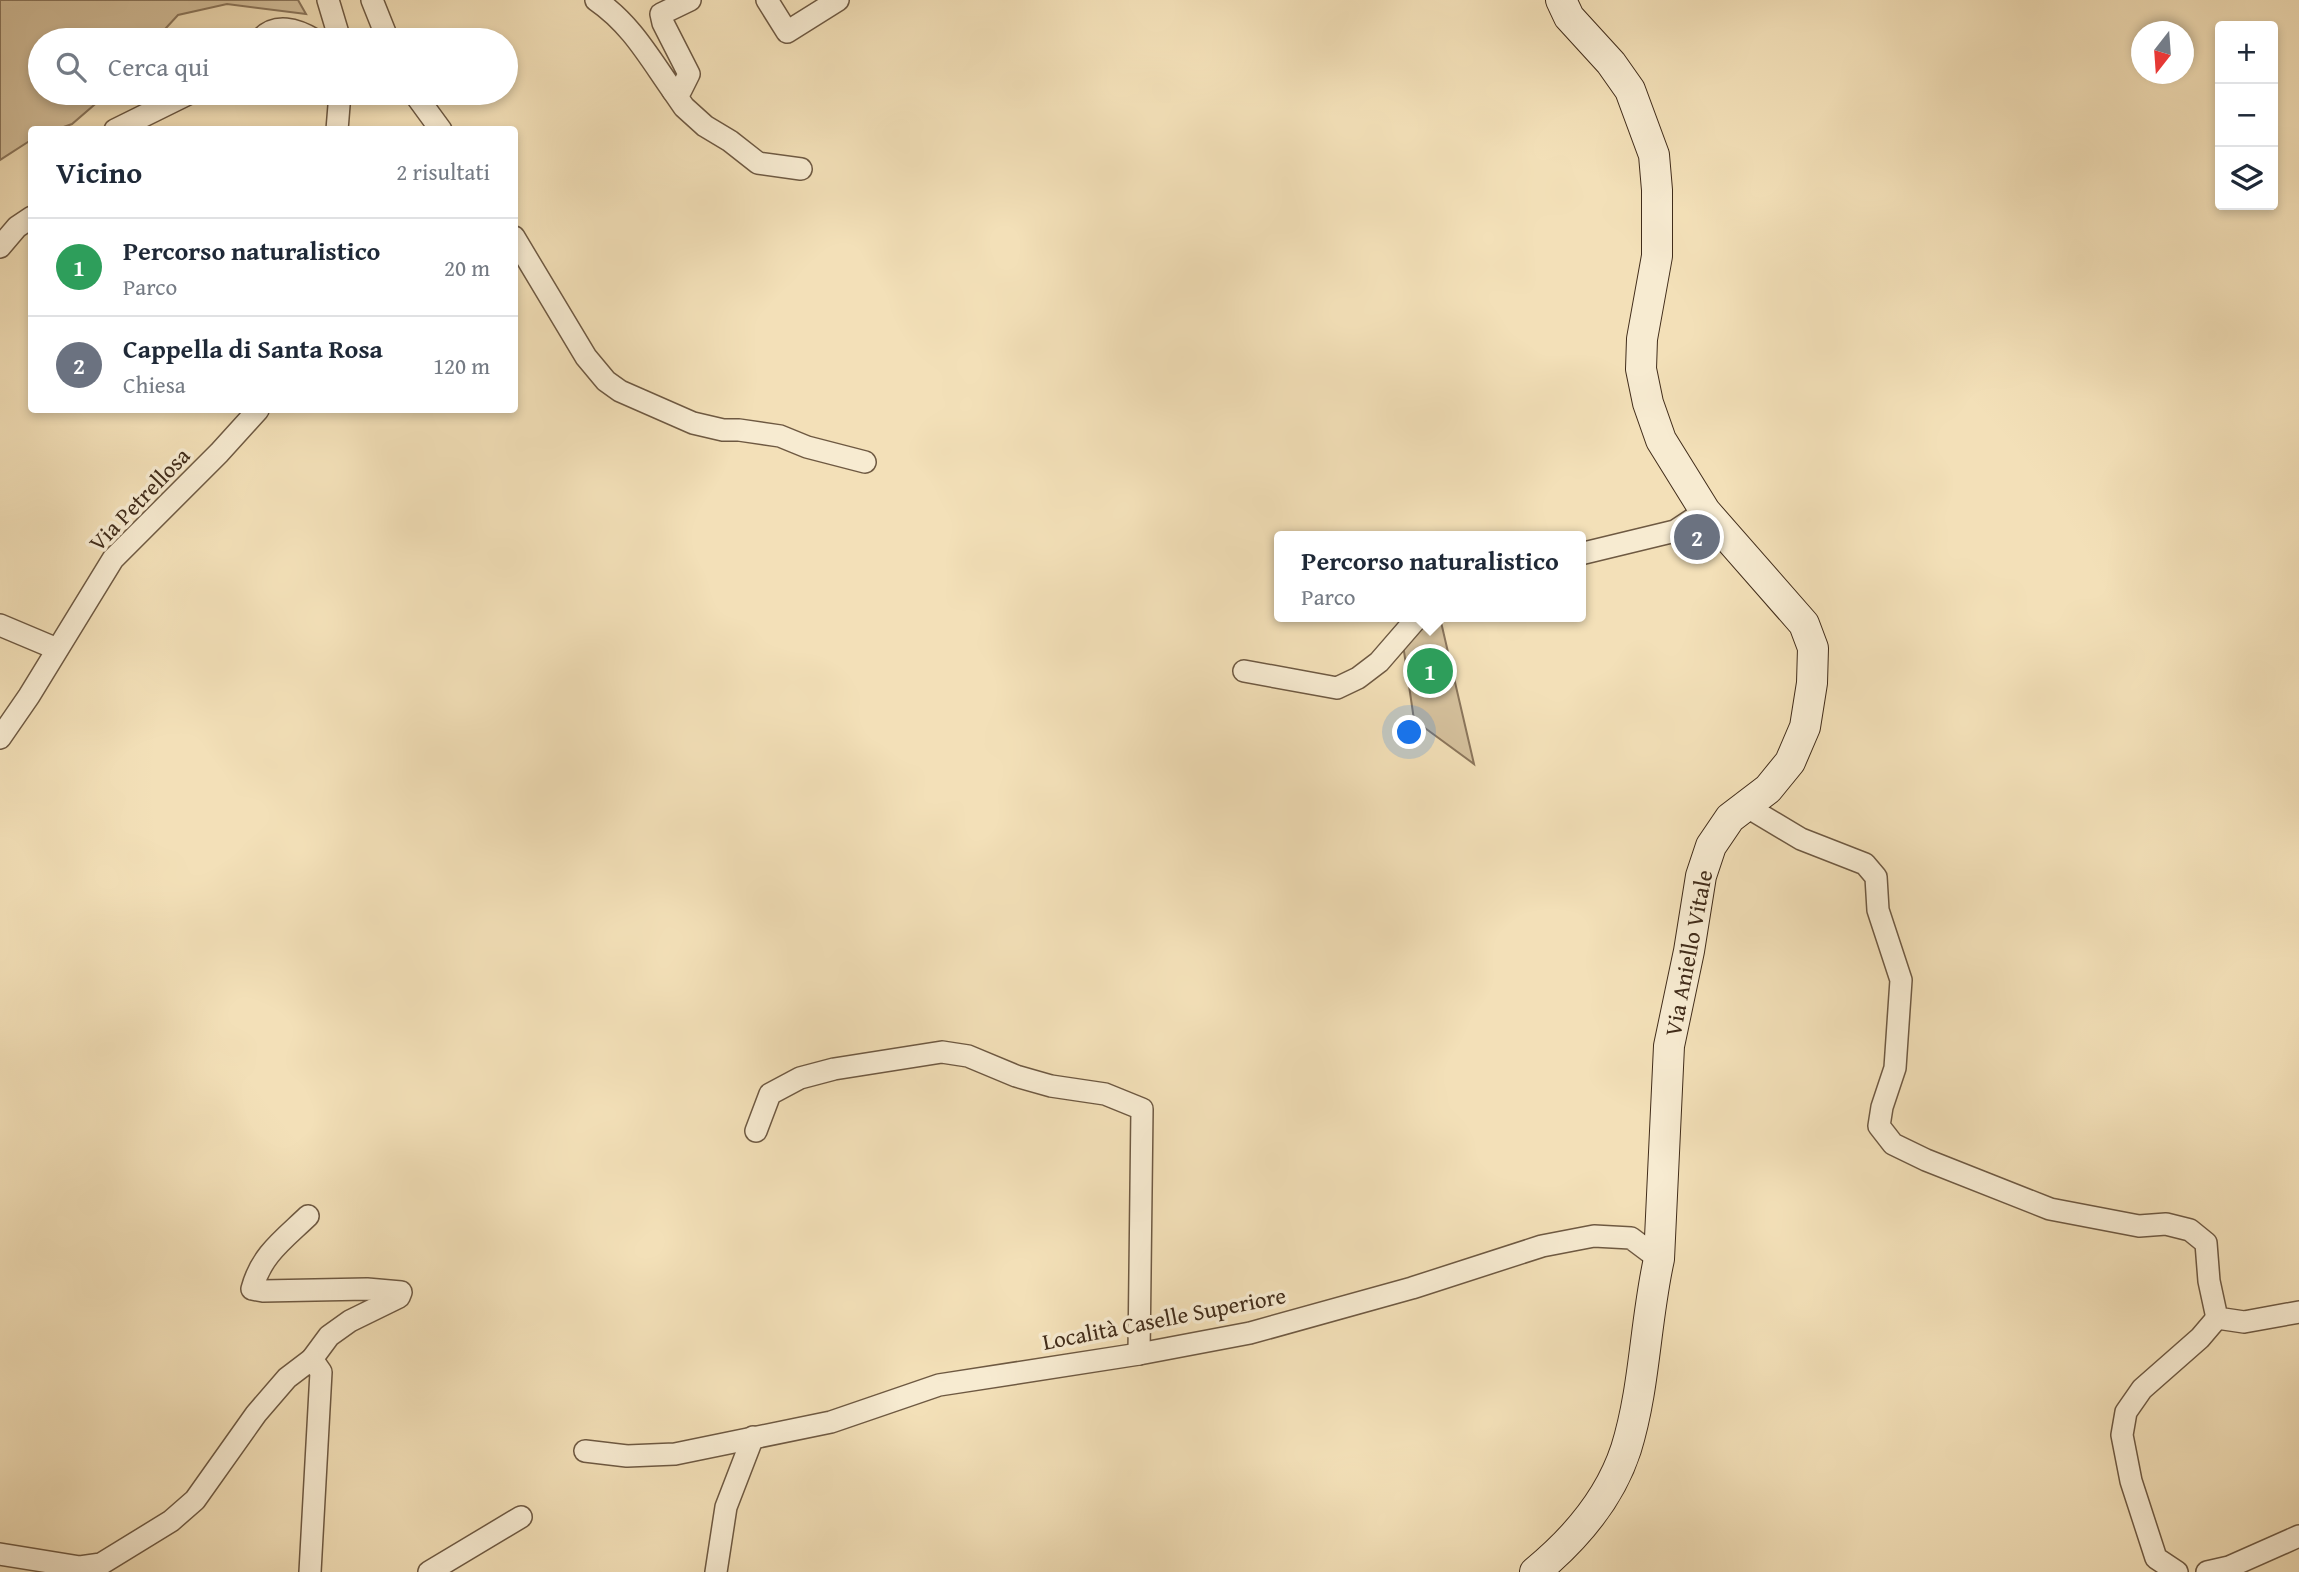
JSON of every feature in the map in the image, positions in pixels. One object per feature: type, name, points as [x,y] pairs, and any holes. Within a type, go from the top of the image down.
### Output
[{"type":"street","points":[[328,0],[336,28]]},
{"type":"street","points":[[372,0],[383,28]]},
{"type":"street","points":[[596,0],[609,8],[631,30],[684,107],[705,126],[758,163],[802,169]]},
{"type":"street","points":[[673,91],[681,90],[688,74],[686,65],[663,23],[661,13],[690,0]]},
{"type":"street","points":[[767,0],[787,32],[838,0]]},
{"type":"street","name":"Via Aniello Vitale","points":[[1535,1572],[1561,1550],[1599,1503],[1622,1459],[1640,1380],[1651,1293],[1659,1259],[1669,1046],[1701,876],[1711,846],[1730,818],[1768,789],[1790,762],[1805,727],[1812,683],[1813,648],[1804,624],[1705,511],[1661,440],[1648,403],[1641,369],[1642,339],[1657,256],[1654,155],[1630,90],[1611,63],[1569,17],[1561,0]]},
{"type":"street","points":[[123,126],[166,105]]},
{"type":"street","points":[[337,126],[339,105]]},
{"type":"street","points":[[423,105],[438,126]]},
{"type":"street","points":[[0,247],[28,219]]},
{"type":"street","points":[[518,244],[586,357],[606,381],[620,391],[693,423],[723,430],[780,436],[807,447],[865,462]]},
{"type":"street","name":"Via Petrellosa","points":[[0,737],[29,696],[113,559],[255,413]]},
{"type":"street","points":[[1586,553],[1675,531],[1705,511]]},
{"type":"street","points":[[1244,671],[1337,688],[1358,678],[1379,662],[1414,622]]},
{"type":"street","points":[[0,625],[57,649]]},
{"type":"street","points":[[1744,805],[1801,839],[1865,864],[1876,877],[1878,910],[1901,980],[1895,1068],[1882,1107],[1879,1126],[1892,1144],[2050,1209],[2139,1226],[2166,1224],[2190,1230],[2206,1243],[2209,1281],[2217,1318]]},
{"type":"street","points":[[756,1131],[771,1094],[800,1078],[834,1069],[942,1052],[968,1056],[1016,1076],[1051,1086],[1105,1094],[1142,1109],[1139,1354]]},
{"type":"street","points":[[0,1553],[80,1567],[101,1564],[171,1521],[195,1500],[256,1415],[287,1378],[313,1359],[329,1336],[350,1321],[398,1297],[401,1292],[367,1289],[252,1289],[257,1270],[265,1257],[308,1216]]},
{"type":"street","name":"Località Caselle Superiore","points":[[585,1451],[655,1456],[831,1422],[939,1385],[1250,1334],[1412,1288],[1542,1246],[1594,1236],[1631,1238],[1659,1259]]},
{"type":"street","points":[[2217,1318],[2244,1322],[2299,1312]]},
{"type":"street","points":[[2177,1572],[2156,1558],[2131,1481],[2122,1435],[2126,1412],[2142,1389],[2200,1338],[2217,1318]]},
{"type":"street","points":[[310,1572],[321,1372],[313,1359]]},
{"type":"street","points":[[716,1572],[726,1507],[753,1437]]},
{"type":"street","points":[[429,1572],[521,1517]]},
{"type":"street","points":[[2207,1572],[2229,1567],[2299,1536]]},
{"type":"shaded area","points":[[0,0],[298,0],[306,14],[227,4],[178,15],[166,28],[28,28],[28,105],[94,105],[66,126],[28,126],[28,142],[0,160]]},
{"type":"shaded area","points":[[1400,622],[1441,622],[1474,764],[1414,720]]},
{"type":"building","points":[[1699,531],[1707,540],[1690,552],[1683,542]]},
{"type":"place","name":"Cappella di Santa Rosa","points":[[1697,537]]},
{"type":"place","name":"Percorso naturalistico","points":[[1430,671]]}]
